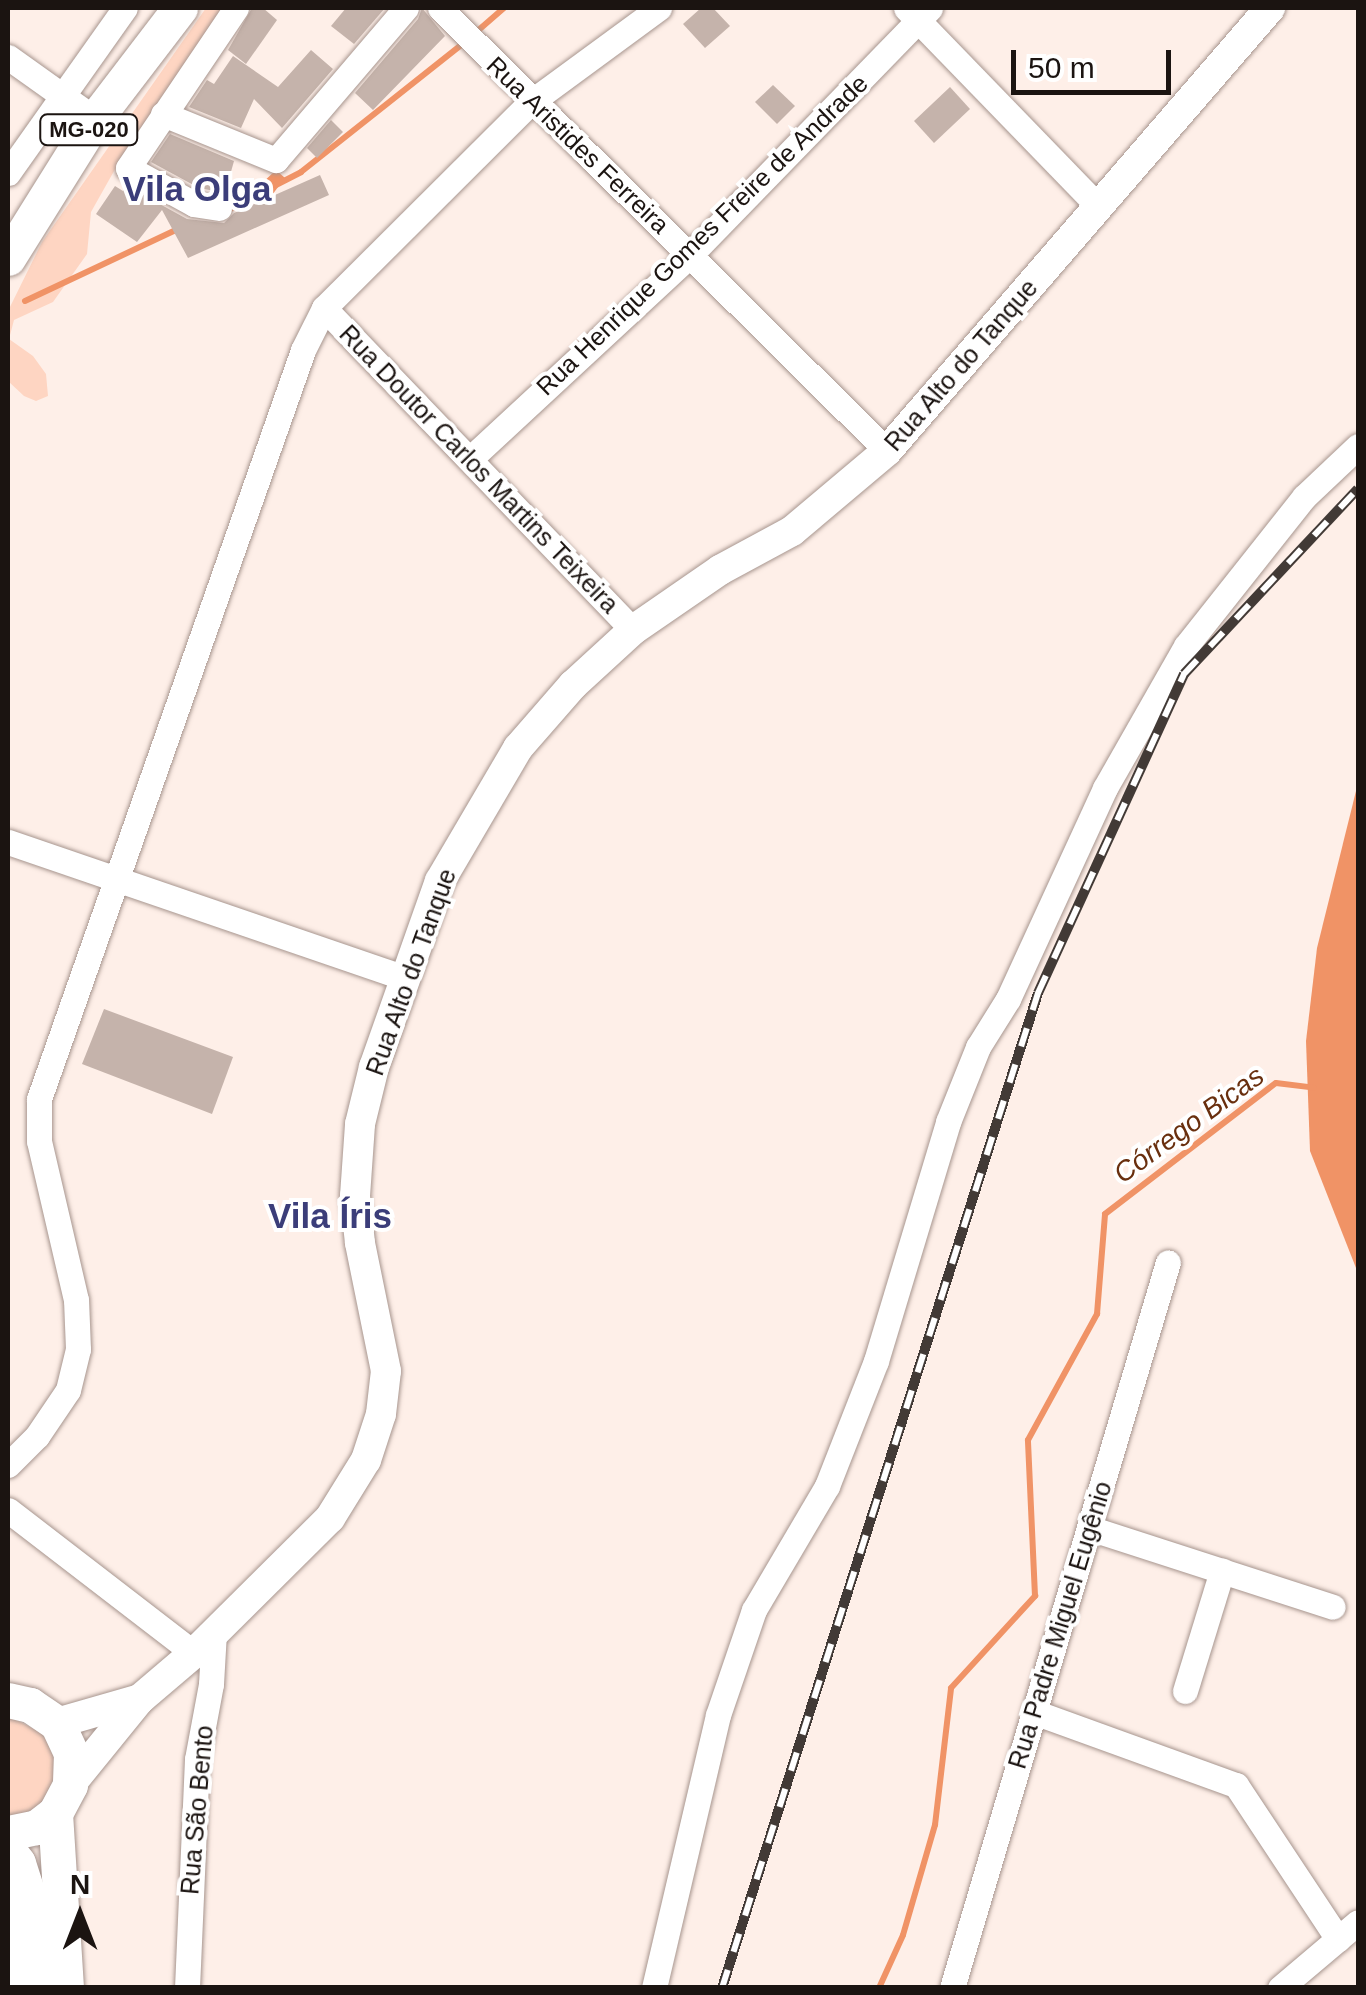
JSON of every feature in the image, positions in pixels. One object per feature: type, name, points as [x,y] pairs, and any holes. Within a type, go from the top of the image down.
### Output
[{"type":"highway","name":"MG-020","points":[[8,258],[96,119],[180,8]]},
{"type":"highway","points":[[25,1703],[72,1753],[63,1799],[66,1988]]},
{"type":"highway","points":[[8,1834],[37,1827],[63,1799]]},
{"type":"highway","points":[[8,1850],[18,1862],[34,1910],[39,1988]]},
{"type":"main road","name":"Rua Alto do Tanque","points":[[63,1799],[140,1699],[204,1643],[330,1518],[366,1460],[381,1414],[386,1371],[355,1196],[360,1124],[405,978],[440,882],[518,748],[573,685],[634,630],[720,570],[792,530],[887,451],[1270,8]]},
{"type":"main road","name":"Rua Alto do Tanque","points":[[25,1703],[140,1699]]},
{"type":"street","points":[[8,174],[125,8]]},
{"type":"street","points":[[219,208],[194,204],[128,168],[236,8]]},
{"type":"street","points":[[163,114],[276,160],[406,8]]},
{"type":"street","points":[[8,1465],[37,1436],[68,1390],[78,1349],[76,1300],[39,1142],[39,1099],[303,350],[324,308],[532,102],[659,8]]},
{"type":"street","points":[[918,12],[1099,208]]},
{"type":"street","name":"Rua Henrique Gomes Freire de Andrade","points":[[471,458],[691,254],[918,12]]},
{"type":"street","name":"Rua Aristides Ferreira","points":[[449,16],[887,451]]},
{"type":"street","points":[[8,58],[96,119]]},
{"type":"street","name":"Rua Doutor Carlos Martins Teixeira","points":[[324,308],[634,630]]},
{"type":"street","points":[[654,1988],[718,1715],[748,1627],[827,1486],[876,1361],[948,1122],[978,1047],[1008,999],[1105,788],[1186,646],[1304,498],[1358,446]]},
{"type":"street","points":[[8,842],[405,978]]},
{"type":"street","name":"Rua Padre Miguel Eugênio","points":[[952,1988],[1168,1262]]},
{"type":"street","points":[[8,1510],[204,1643]]},
{"type":"street","points":[[1089,1528],[1333,1607]]},
{"type":"street","points":[[1185,1691],[1222,1571]]},
{"type":"street","name":"Rua São Bento","points":[[187,1988],[196,1772],[211,1684],[204,1643]]},
{"type":"street","points":[[1034,1712],[1236,1785],[1338,1939]]},
{"type":"street","points":[[8,1900],[16,1988]]},
{"type":"street","points":[[1280,1988],[1358,1922]]},
{"type":"shaded area","points":[[206,8],[228,8],[118,164],[91,212],[87,254],[53,302],[14,320],[9,339],[33,356],[46,374],[48,396],[36,401],[24,396],[8,381],[8,311],[42,242]]},
{"type":"shaded area","points":[[276,170],[285,178],[272,195],[226,214],[223,208],[233,195],[261,184]]},
{"type":"shaded area","points":[[1358,783],[1358,1273],[1310,1151],[1306,1041],[1317,948]]},
{"type":"shaded area","points":[[8,1716],[44,1734],[56,1763],[55,1776],[43,1801],[33,1810],[8,1819]]},
{"type":"building","points":[[252,8],[263,8],[277,20],[246,64],[228,50]]},
{"type":"building","points":[[346,8],[385,8],[354,44],[331,26]]},
{"type":"building","points":[[422,8],[445,36],[373,110],[355,93],[418,19]]},
{"type":"building","points":[[701,8],[713,8],[730,26],[705,48],[683,24]]},
{"type":"building","points":[[311,50],[333,69],[282,128],[254,99],[241,128],[189,107],[207,80],[214,84],[233,56],[278,87]]},
{"type":"building","points":[[773,85],[795,106],[777,124],[755,102]]},
{"type":"building","points":[[950,87],[970,109],[934,143],[914,121]]},
{"type":"building","points":[[331,120],[343,132],[317,158],[307,148]]},
{"type":"building","points":[[170,134],[234,161],[225,193],[199,188],[151,162]]},
{"type":"building","points":[[320,175],[329,195],[188,258],[162,210],[137,242],[96,214],[115,186],[123,191],[127,186],[187,219],[224,223],[234,213]]},
{"type":"building","points":[[104,1009],[233,1057],[212,1114],[82,1064]]},
{"type":"waterway","points":[[474,34],[504,8]]},
{"type":"waterway","points":[[276,185],[301,172],[465,42]]},
{"type":"waterway","points":[[25,301],[178,229]]},
{"type":"waterway","name":"Córrego Bicas","points":[[879,1988],[903,1935],[935,1825],[951,1688],[1035,1596],[1028,1440],[1097,1314],[1105,1214],[1276,1083],[1314,1088]]},
{"type":"railway","points":[[722,1988],[1038,993],[1184,674],[1358,489]]},
{"type":"district","name":"Vila Olga","points":[[197,189]]},
{"type":"district","name":"Vila Íris","points":[[330,1216]]}]
